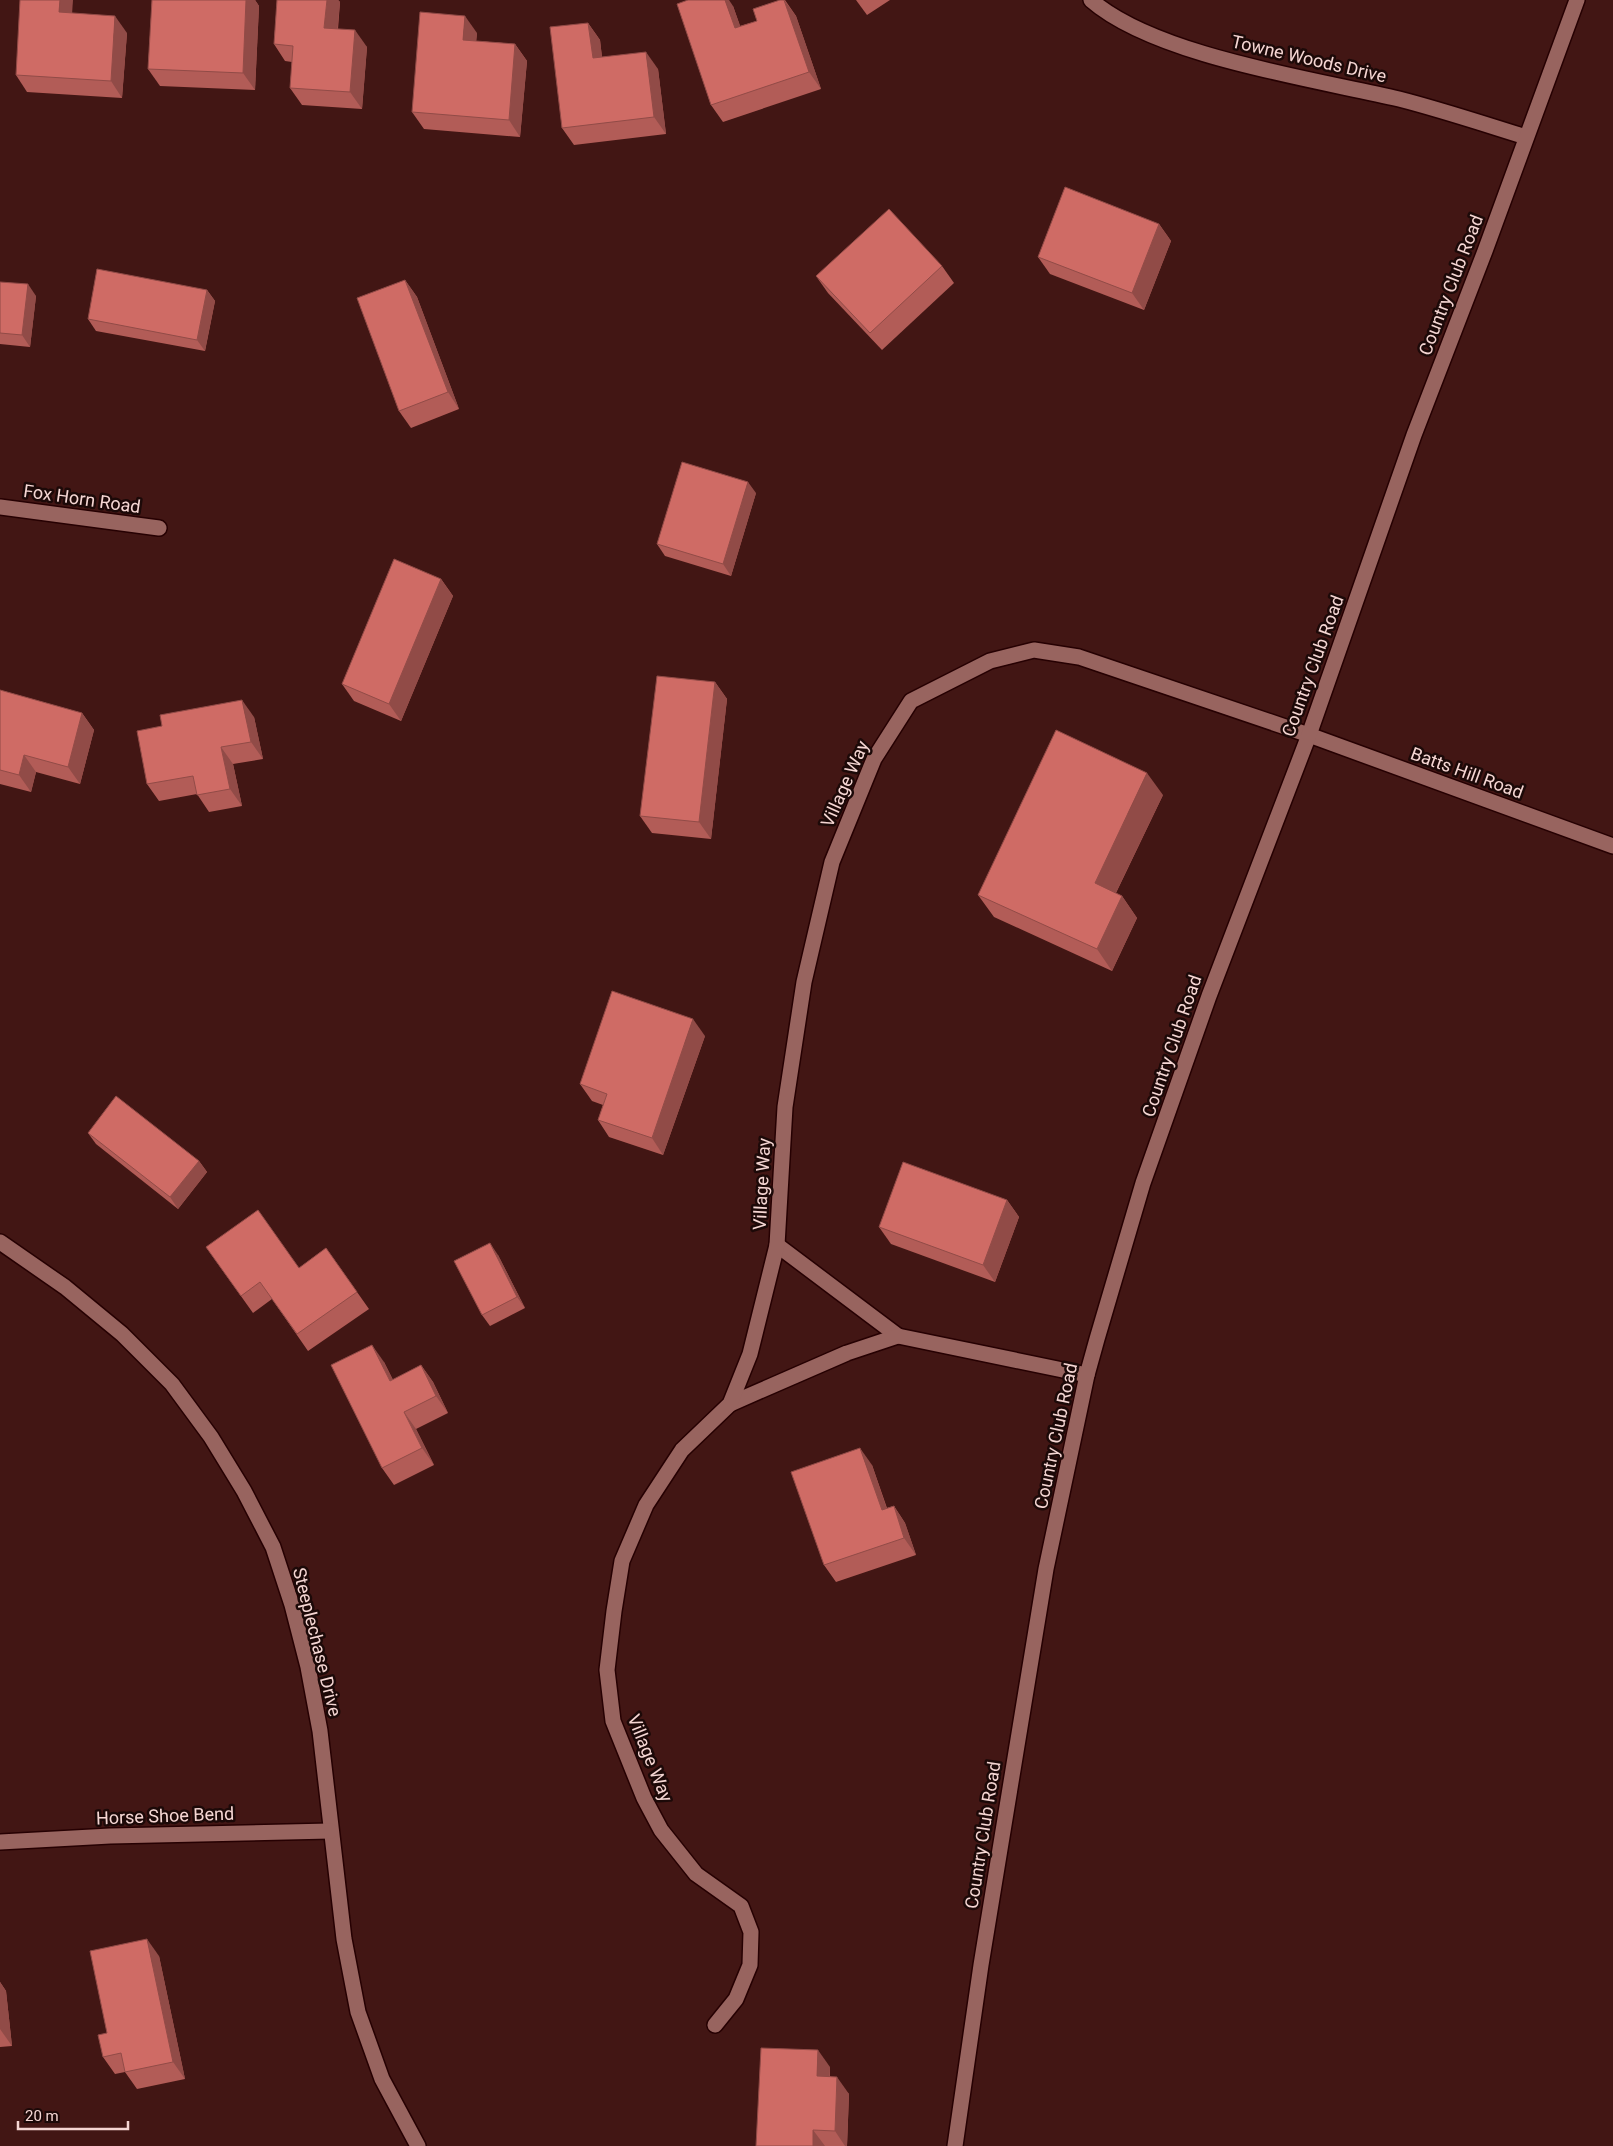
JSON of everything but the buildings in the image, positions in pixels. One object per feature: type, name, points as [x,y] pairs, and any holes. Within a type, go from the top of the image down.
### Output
[{"type":"street","name":"Towne Woods Drive","points":[[1091,0],[1129,24],[1163,40],[1198,51],[1402,100],[1526,137]]},
{"type":"street","name":"Country Club Road","points":[[955,2146],[981,1965],[1046,1569],[1087,1374],[1143,1183],[1209,996],[1309,735],[1414,436],[1576,0]]},
{"type":"street","name":"Fox Horn Road","points":[[0,507],[159,528]]},
{"type":"street","name":"Village Way","points":[[730,1404],[750,1354],[777,1245],[785,1107],[804,982],[832,862],[874,759],[911,701],[990,661],[1034,650],[1080,658],[1309,735]]},
{"type":"street","name":"Batts Hill Road","points":[[1309,735],[1613,846]]},
{"type":"street","name":"Steeplechase Drive","points":[[0,1242],[101,1316],[122,1334],[172,1384],[211,1437],[244,1490],[273,1547],[292,1605],[308,1667],[320,1731],[330,1831],[344,1939],[358,2012],[382,2079],[418,2146]]},
{"type":"street","name":"Village Way","points":[[777,1245],[898,1336],[1087,1374]]},
{"type":"street","name":"Village Way","points":[[715,2025],[736,1999],[750,1965],[751,1932],[740,1906],[696,1874],[661,1830],[644,1798],[613,1721],[607,1670],[622,1561],[646,1506],[682,1450],[730,1404],[846,1353],[898,1336]]},
{"type":"street","name":"Horse Shoe Bend","points":[[0,1842],[110,1836],[330,1831]]}]
